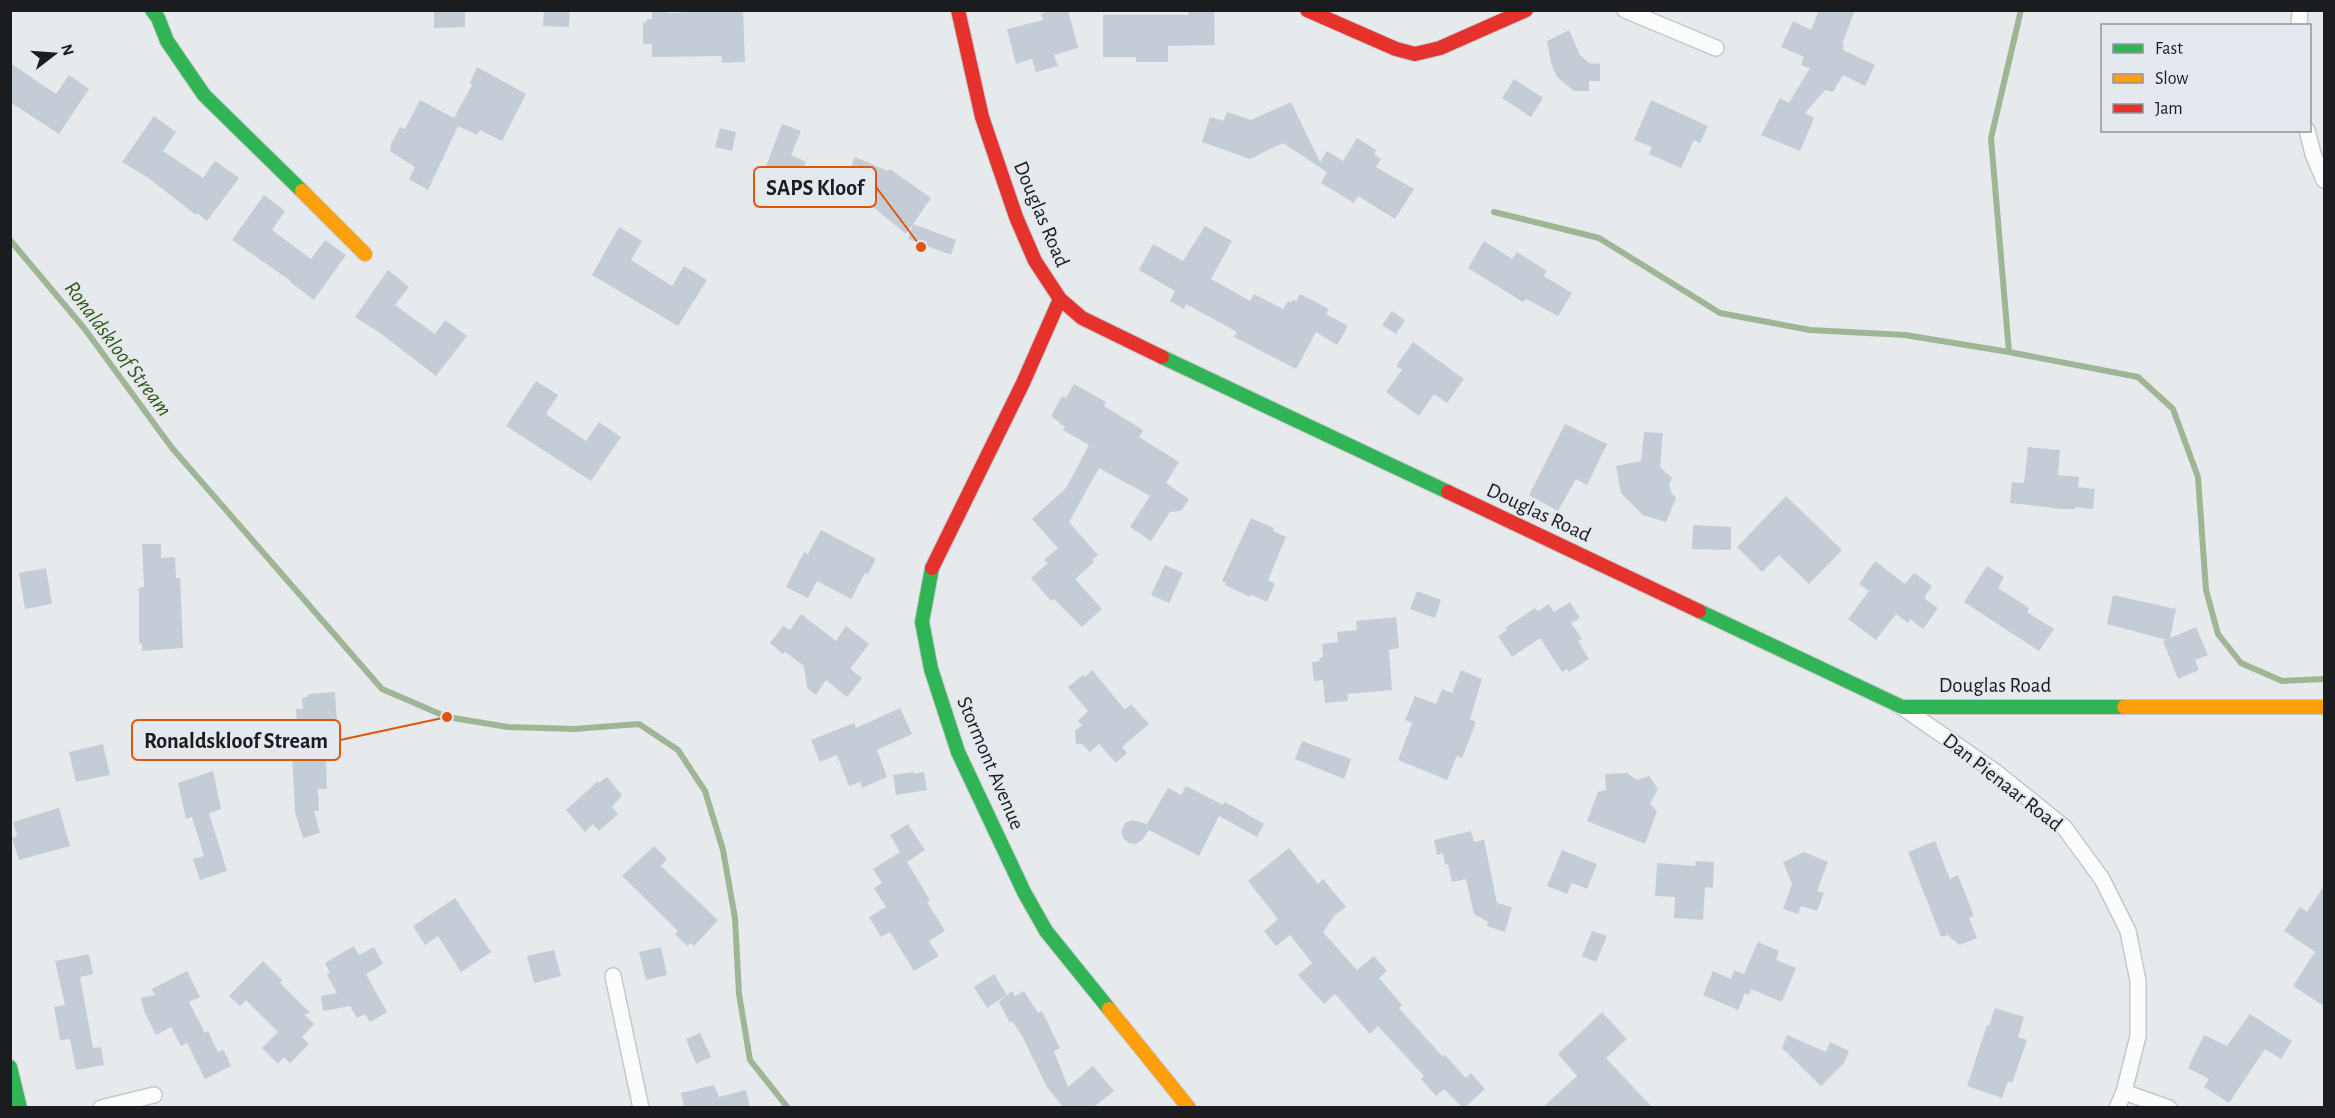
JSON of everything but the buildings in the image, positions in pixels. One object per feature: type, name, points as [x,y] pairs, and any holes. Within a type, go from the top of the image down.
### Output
[{"type":"street","points":[[152,10],[158,18],[167,41],[204,95],[365,254]]},
{"type":"street","name":"Douglas Road","points":[[958,10],[982,117],[1016,217],[1035,261],[1060,299],[1082,318],[1902,706],[2325,707]]},
{"type":"street","points":[[1307,10],[1396,49],[1415,54],[1440,48],[1526,10]]},
{"type":"street","points":[[1625,10],[1716,48]]},
{"type":"street","points":[[2308,132],[2313,154],[2325,180]]},
{"type":"street","name":"Stormont Avenue","points":[[1060,299],[1023,383],[930,572],[922,622],[930,669],[958,752],[1024,892],[1046,931],[1189,1107]]},
{"type":"street","name":"Dan Pienaar Road","points":[[1902,706],[1997,772],[2064,826],[2102,879],[2128,931],[2138,981],[2138,1036],[2124,1092],[2117,1107]]},
{"type":"street","points":[[613,976],[641,1107]]},
{"type":"street","points":[[10,1067],[20,1107]]},
{"type":"street","points":[[2124,1092],[2169,1107]]},
{"type":"street","points":[[100,1107],[154,1095]]},
{"type":"waterway","points":[[2009,352],[1991,138],[2021,10]]},
{"type":"waterway","points":[[1494,212],[1599,238],[1720,313],[1810,330],[1905,335],[2138,377],[2173,409],[2198,477],[2206,590],[2218,634],[2241,663],[2282,681],[2324,679]]},
{"type":"waterway","name":"Ronaldskloof Stream","points":[[10,240],[84,328],[172,448],[382,689],[447,717],[508,727],[574,729],[639,724],[678,750],[705,791],[723,850],[735,918],[739,994],[750,1060],[788,1108]]},
{"type":"traffic: fast","points":[[152,10],[158,18],[167,41],[204,95],[302,191]]},
{"type":"traffic: fast","points":[[1162,357],[1448,492]]},
{"type":"traffic: fast","points":[[932,568],[922,622],[931,669],[958,752],[1024,892],[1046,931],[1109,1009]]},
{"type":"traffic: fast","points":[[1699,611],[1902,707],[2124,707]]},
{"type":"traffic: fast","points":[[10,1067],[20,1108]]},
{"type":"traffic: slow","points":[[302,191],[365,254]]},
{"type":"traffic: slow","points":[[2124,707],[2324,707]]},
{"type":"traffic: slow","points":[[1109,1009],[1189,1108]]},
{"type":"traffic: jam","points":[[958,10],[982,117],[1016,217],[1035,261],[1060,299],[1082,318],[1162,357]]},
{"type":"traffic: jam","points":[[1307,10],[1396,49],[1415,54],[1440,48],[1526,10]]},
{"type":"traffic: jam","points":[[932,568],[1023,383],[1060,299]]},
{"type":"traffic: jam","points":[[1448,492],[1699,611]]},
{"type":"place","name":"SAPS Kloof","points":[[921,247]]},
{"type":"place","name":"Ronaldskloof Stream","points":[[447,717]]}]
